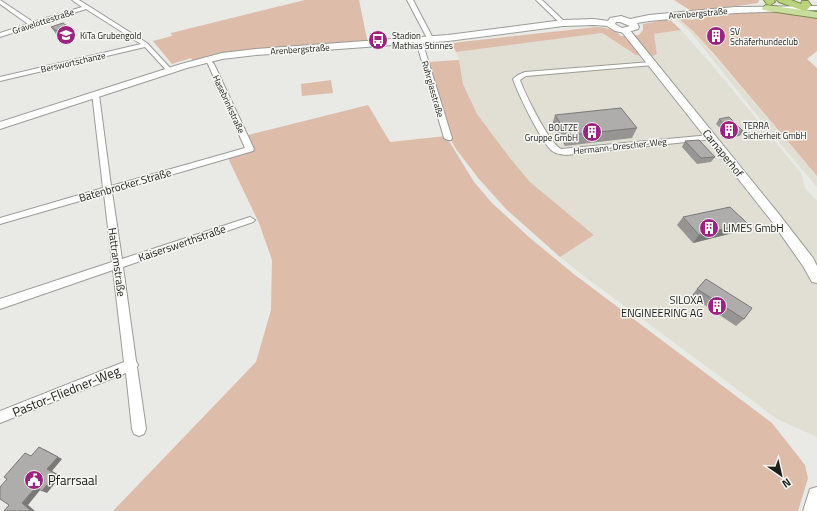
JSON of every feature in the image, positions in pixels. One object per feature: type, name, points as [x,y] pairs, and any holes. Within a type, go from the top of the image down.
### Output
[{"type":"highway","points":[[782,0],[817,7]]},
{"type":"highway","points":[[803,3],[817,2]]},
{"type":"main road","name":"Arenbergstraße","points":[[0,126],[207,59],[239,53],[431,40],[563,23],[610,24],[611,21],[616,20],[630,22],[656,17],[767,5],[803,3]]},
{"type":"main road","points":[[803,3],[817,12]]},
{"type":"main road","points":[[767,5],[817,15]]},
{"type":"main road","points":[[610,24],[615,28],[625,30],[635,28],[634,24],[630,22]]},
{"type":"street","points":[[75,0],[146,45],[170,71]]},
{"type":"street","points":[[410,0],[431,40]]},
{"type":"street","points":[[539,0],[563,23]]},
{"type":"street","points":[[0,2],[32,24]]},
{"type":"street","name":"Gravelottestraße","points":[[0,35],[87,7]]},
{"type":"street","name":"Carnaperhof","points":[[625,30],[777,220],[808,262],[817,278]]},
{"type":"street","name":"Ruhrglasstraße","points":[[419,41],[448,138]]},
{"type":"street","name":"Berswortschanze","points":[[0,79],[146,45]]},
{"type":"street","name":"Hasebrinkstraße","points":[[207,59],[250,149]]},
{"type":"street","name":"Hermann-Drescher-Weg","points":[[651,64],[525,74],[516,79],[540,124],[555,148],[560,151],[566,152],[710,137]]},
{"type":"street","name":"Hattramstraße","points":[[95,95],[132,365],[139,429]]},
{"type":"street","name":"Batenbrocker Straße","points":[[0,221],[250,149]]},
{"type":"street","name":"Kaiserswerthstraße","points":[[0,304],[250,220]]},
{"type":"street","name":"Pastor-Fliedner-Weg","points":[[0,417],[132,365]]},
{"type":"street","points":[[812,511],[817,496]]},
{"type":"shaded area","points":[[305,0],[359,0],[367,39],[366,44],[239,53],[194,63],[191,58],[172,64],[153,41],[172,36],[171,33]]},
{"type":"shaded area","points":[[674,0],[759,0],[758,3],[693,12]]},
{"type":"shaded area","points":[[761,12],[795,13],[817,17],[817,51],[807,59],[817,68],[817,176],[714,54],[693,31],[678,18],[692,20],[699,18],[696,16]]},
{"type":"shaded area","points":[[675,18],[678,18],[693,31],[817,176],[817,187],[772,134],[692,34]]},
{"type":"shaded area","points":[[669,19],[681,30],[654,34],[657,54],[653,56],[636,55],[602,33],[456,52],[453,46],[444,47],[443,44],[596,27],[610,29],[621,36],[639,35],[643,30],[643,24]]},
{"type":"shaded area","points":[[681,30],[712,65],[801,173],[805,188],[817,201],[817,437],[777,419],[560,257],[594,235],[530,182],[510,158],[477,114],[463,84],[459,60],[456,52],[602,33],[636,55],[657,54],[654,34]]},
{"type":"shaded area","points":[[459,60],[463,84],[477,114],[510,158],[530,182],[594,235],[560,257],[506,209],[479,179],[456,149],[449,137],[427,62]]},
{"type":"shaded area","points":[[331,80],[333,93],[302,96],[301,84]]},
{"type":"shaded area","points":[[368,105],[390,142],[446,136],[474,182],[492,203],[530,238],[575,275],[772,423],[805,465],[808,478],[798,511],[113,511],[256,362],[271,310],[272,260],[259,223],[227,156],[250,149],[244,136]]},
{"type":"building","points":[[63,23],[71,29],[60,33],[51,27]]},
{"type":"building","points":[[621,108],[637,128],[568,135],[555,115]]},
{"type":"building","points":[[729,117],[743,131],[733,132],[719,119]]},
{"type":"building","points":[[699,140],[715,157],[701,158],[685,141]]},
{"type":"building","points":[[730,207],[747,223],[699,235],[683,217]]},
{"type":"building","points":[[706,279],[752,308],[744,319],[697,289]]},
{"type":"building","name":"Pfarrsaal","points":[[39,447],[58,457],[47,469],[56,474],[42,491],[36,487],[22,503],[31,511],[4,511],[9,505],[0,499],[0,487],[7,479],[4,477],[25,453],[31,456]]},
{"type":"place","name":"KiTa Grubengold","points":[[66,35]]},
{"type":"place","name":"SV Schäferhundeclub","points":[[716,36]]},
{"type":"place","name":"Stadion Mathias Stinnes","points":[[378,40]]},
{"type":"place","name":"TERRA Sicherheit GmbH","points":[[729,130]]},
{"type":"place","name":"BOLTZE Gruppe GmbH","points":[[592,132]]},
{"type":"place","name":"LIMES GmbH","points":[[709,228]]},
{"type":"place","name":"SILOXA ENGINEERING AG","points":[[717,306]]},
{"type":"place","name":"Pfarrsaal","points":[[34,480]]}]
